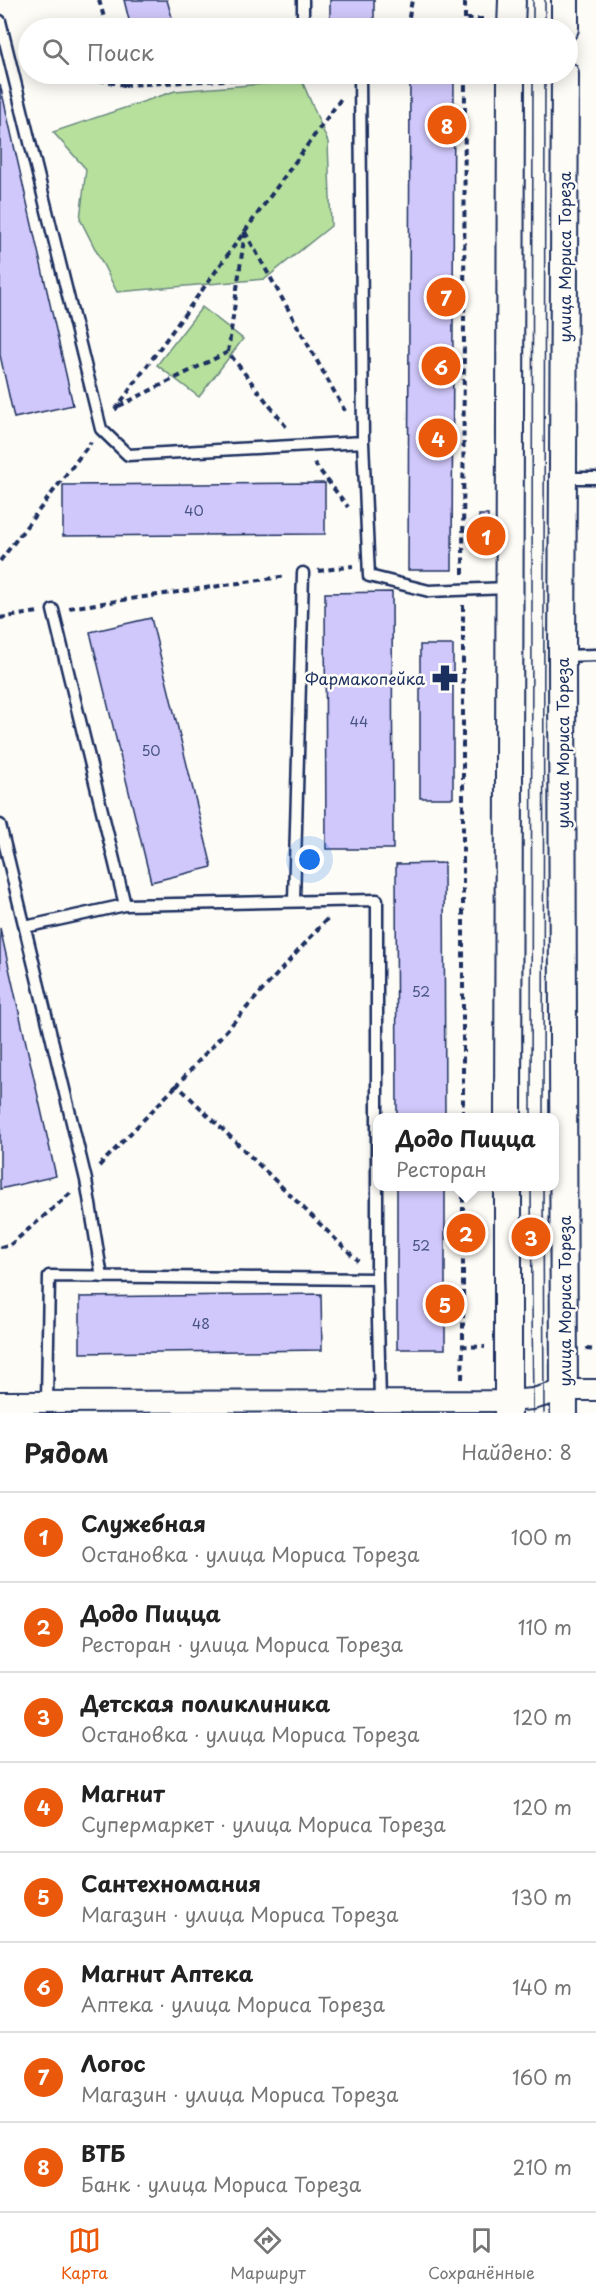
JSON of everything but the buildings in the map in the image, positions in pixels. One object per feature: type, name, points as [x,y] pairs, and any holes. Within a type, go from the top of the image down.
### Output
[{"type":"street","points":[[511,18],[512,0]]},
{"type":"street","points":[[565,0],[565,18]]},
{"type":"street","points":[[508,1113],[511,84]]},
{"type":"street","name":"улица Мориса Тореза","points":[[564,1401],[562,656],[565,84]]},
{"type":"street","points":[[508,1191],[508,1407]]},
{"type":"street","points":[[0,1402],[380,1401],[411,1408],[508,1407],[533,1399],[564,1401],[596,1390]]},
{"type":"lane","points":[[303,0],[303,18]]},
{"type":"lane","points":[[0,21],[101,429],[128,455],[363,442]]},
{"type":"lane","points":[[360,84],[363,442],[369,576],[429,591],[508,588]]},
{"type":"lane","points":[[563,478],[596,478]]},
{"type":"lane","points":[[294,901],[303,573]]},
{"type":"lane","points":[[52,610],[124,905]]},
{"type":"lane","points":[[562,656],[596,655]]},
{"type":"lane","points":[[0,825],[86,1180],[102,1277]]},
{"type":"lane","points":[[25,927],[124,905],[377,900],[377,1113]]},
{"type":"lane","points":[[377,1191],[380,1401]]},
{"type":"lane","points":[[47,1402],[49,1276],[377,1280]]},
{"type":"path","points":[[99,0],[104,18]]},
{"type":"path","points":[[408,18],[411,0]]},
{"type":"path","points":[[465,0],[465,18]]},
{"type":"path","points":[[118,84],[141,84]]},
{"type":"path","points":[[0,561],[101,429],[353,84]]},
{"type":"path","points":[[245,231],[228,352],[367,531]]},
{"type":"path","points":[[245,231],[363,442]]},
{"type":"path","points":[[117,407],[228,352]]},
{"type":"path","points":[[0,618],[368,564]]},
{"type":"path","points":[[344,901],[177,1085],[377,1280]]},
{"type":"path","points":[[463,1191],[463,1346]]},
{"type":"green space","points":[[264,84],[303,84],[328,142],[331,226],[265,279],[117,292],[80,219],[86,169],[53,132],[175,91]]},
{"type":"green space","points":[[202,307],[243,339],[199,397],[157,365]]},
{"type":"tram line","points":[[533,0],[533,18]]},
{"type":"tram line","points":[[545,0],[545,18]]},
{"type":"tram line","points":[[531,1113],[533,84]]},
{"type":"tram line","points":[[543,1113],[545,84]]},
{"type":"tram line","points":[[531,1191],[533,1413]]},
{"type":"tram line","points":[[543,1191],[544,1413]]},
{"type":"place","name":"ВТБ","points":[[447,125]]},
{"type":"place","name":"Логос","points":[[446,297]]},
{"type":"place","name":"Магнит Аптека","points":[[441,366]]},
{"type":"place","name":"Магнит","points":[[438,438]]},
{"type":"place","name":"Служебная","points":[[486,536]]},
{"type":"place","name":"Фармакопейка","points":[[445,678]]},
{"type":"place","name":"Додо Пицца","points":[[466,1233]]},
{"type":"place","name":"Детская поликлиника","points":[[531,1237]]},
{"type":"place","name":"Сантехномания","points":[[445,1304]]}]
